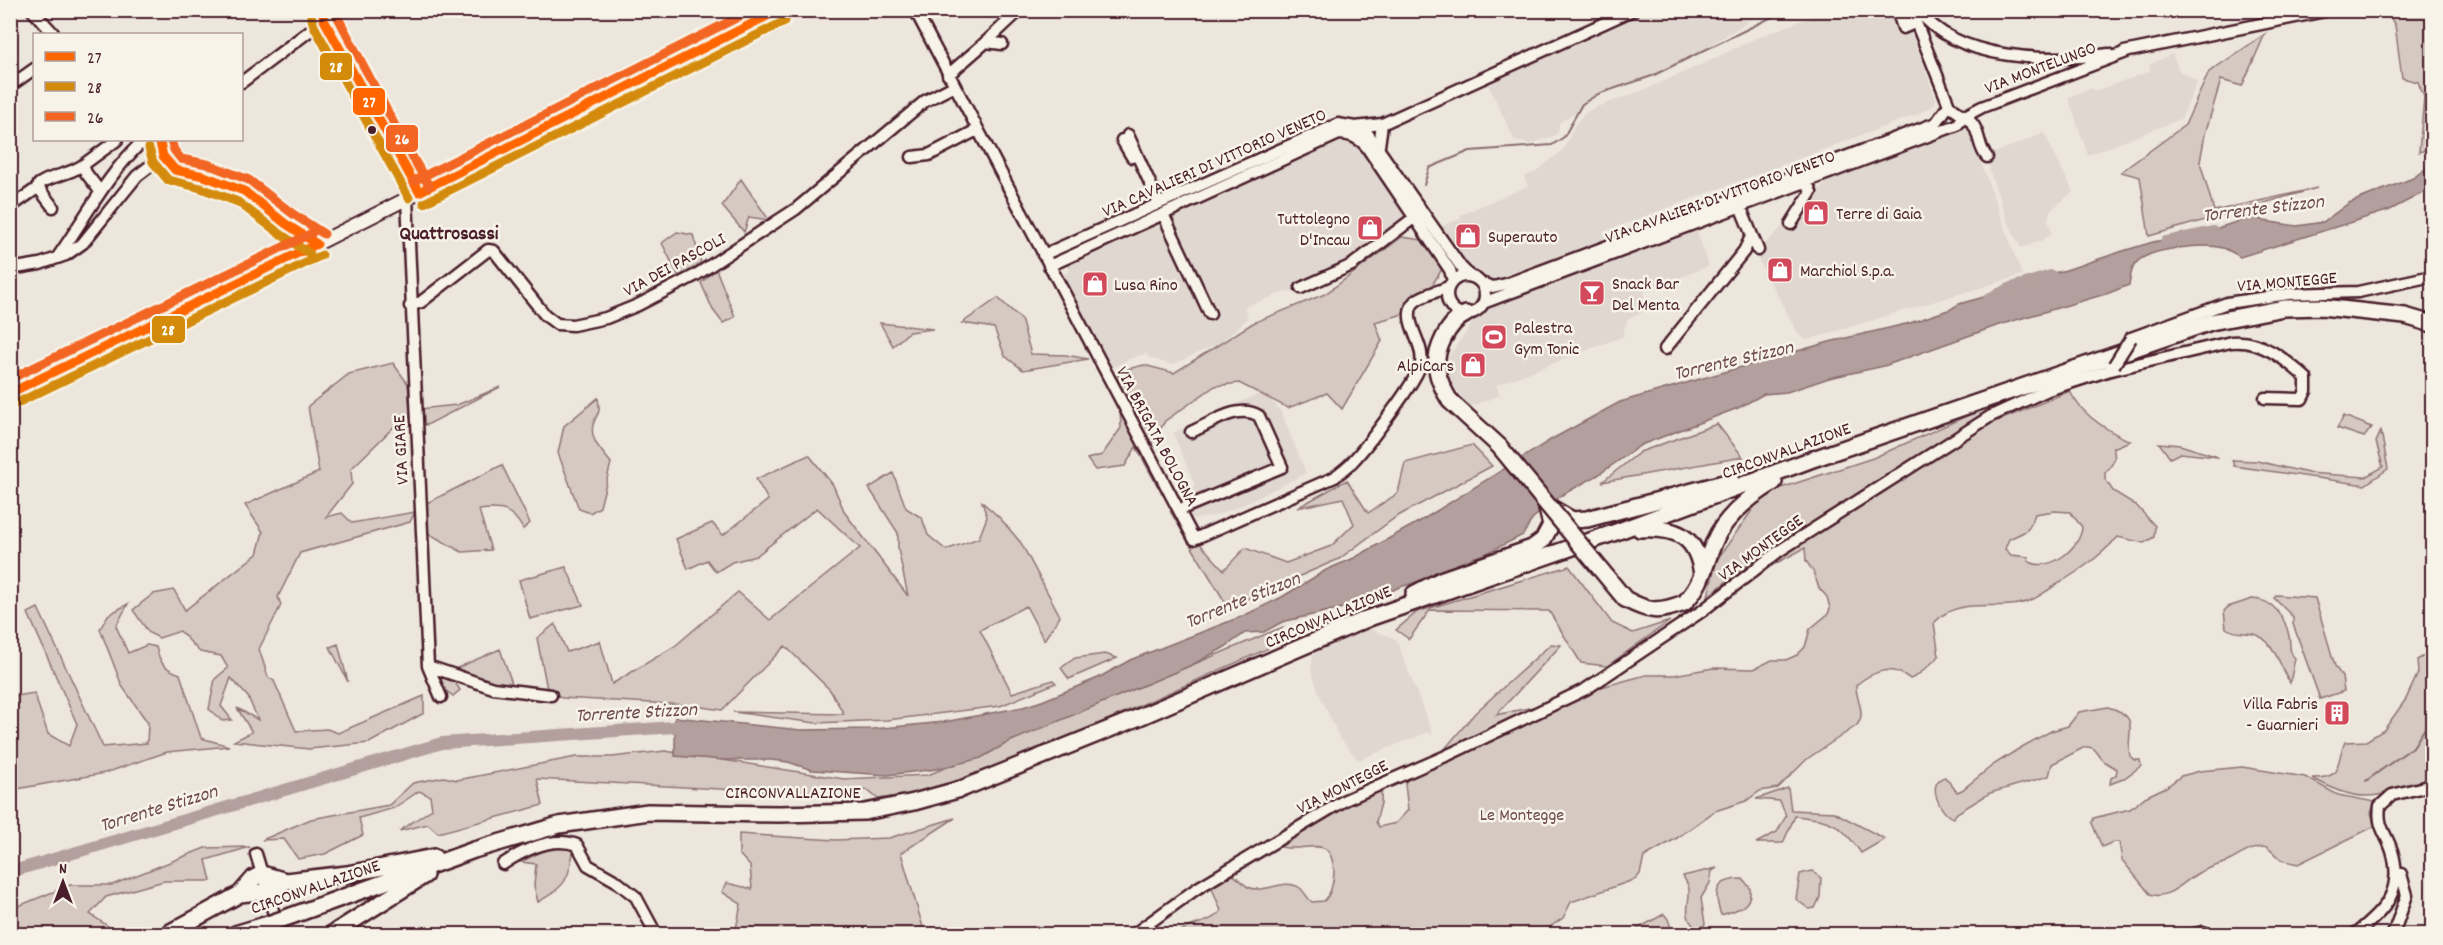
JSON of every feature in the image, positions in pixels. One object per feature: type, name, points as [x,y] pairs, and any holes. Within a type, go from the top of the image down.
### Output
[{"type":"highway","points":[[1449,304],[1452,319],[1439,351],[1436,368],[1440,385],[1450,401],[1499,446],[1625,599],[1644,610],[1665,610],[1684,603],[1696,591],[1719,533],[1734,512],[1752,495],[1810,460]]},
{"type":"highway","name":"CIRCONVALLAZIONE","points":[[235,934],[457,856],[559,825],[636,813],[865,812],[961,789],[1369,618],[1616,532],[1810,460],[1937,418],[2169,335],[2250,313],[2284,308],[2322,307],[2405,316],[2433,324]]},
{"type":"highway","points":[[1449,328],[1454,321],[1466,314]]},
{"type":"highway","points":[[1546,504],[1563,517],[1572,520],[1587,519],[1790,468]]},
{"type":"highway","points":[[1369,618],[1443,579],[1532,548],[1543,540],[1551,520],[1546,504]]},
{"type":"highway","points":[[1616,532],[1661,528],[1680,533],[1692,544],[1700,562],[1702,576]]},
{"type":"highway","points":[[240,894],[257,892],[269,896],[274,888],[286,881],[347,873],[449,854],[457,856],[451,865],[421,877],[332,934]]},
{"type":"highway","points":[[167,934],[240,894],[254,878],[262,874],[286,881]]},
{"type":"main road","points":[[10,393],[317,244],[780,10]]},
{"type":"street","points":[[32,10],[53,33]]},
{"type":"street","name":"VIA BRIGATA BOLOGNA","points":[[915,10],[1194,539],[1335,477],[1352,463],[1413,382],[1422,363],[1410,312],[1415,300],[1432,295]]},
{"type":"street","points":[[948,75],[1020,10]]},
{"type":"street","points":[[1355,127],[1383,124],[1633,10]]},
{"type":"street","points":[[1897,10],[1903,28],[1910,25],[1905,10]]},
{"type":"street","points":[[1911,10],[1919,18],[1949,105],[1956,113],[1965,116],[1974,126],[1983,154],[1987,157]]},
{"type":"street","name":"VIA MONTELUNGO","points":[[1919,18],[1948,37],[1971,47],[1997,53],[2051,58],[2129,51],[2330,10]]},
{"type":"street","points":[[243,81],[323,15],[360,80],[389,141],[419,192]]},
{"type":"street","points":[[986,42],[1002,44]]},
{"type":"street","name":"VIA MONTELUNGO","points":[[1965,116],[1982,106],[2129,51]]},
{"type":"street","points":[[2051,58],[2060,63],[2061,71],[2057,78]]},
{"type":"street","points":[[10,86],[33,70]]},
{"type":"street","name":"VIA DEI PASCOLI","points":[[410,306],[422,302],[488,250],[494,251],[545,315],[557,324],[573,325],[606,318],[638,305],[696,275],[796,209],[926,100],[954,86]]},
{"type":"street","name":"VIA CAVALIERI DI VITTORIO VENETO","points":[[1481,283],[1493,286],[1506,284],[1927,127],[1936,123],[1949,105]]},
{"type":"street","name":"VIA CAVALIERI DI VITTORIO VENETO","points":[[1483,303],[1957,125],[1965,116]]},
{"type":"street","name":"VIA CAVALIERI DI VITTORIO VENETO","points":[[1049,266],[1161,208],[1338,124],[1355,127],[1368,134],[1379,146],[1443,242],[1471,277]]},
{"type":"street","points":[[1379,146],[1383,124]]},
{"type":"street","points":[[912,157],[929,155],[978,130]]},
{"type":"street","name":"VIA CAVALIERI DI VITTORIO VENETO","points":[[1044,255],[1339,134],[1345,134],[1360,139],[1366,146],[1450,270],[1451,284]]},
{"type":"street","points":[[1125,137],[1139,159],[1161,208]]},
{"type":"street","points":[[13,205],[39,187],[39,184],[46,179],[64,175],[83,165],[116,141]]},
{"type":"street","points":[[57,258],[99,190],[117,166],[143,141]]},
{"type":"street","points":[[161,141],[163,156],[176,170],[204,176],[244,191],[286,224],[317,244]]},
{"type":"street","points":[[10,269],[40,264],[57,258],[83,243],[137,176],[163,156]]},
{"type":"street","points":[[83,165],[99,190]]},
{"type":"street","points":[[1791,224],[1811,192],[1806,181]]},
{"type":"street","points":[[39,187],[52,207]]},
{"type":"street","name":"VIA GIARE","points":[[407,198],[410,306],[428,666],[441,698]]},
{"type":"street","points":[[1740,206],[1758,250]]},
{"type":"street","name":"VIA CAVALIERI DI VITTORIO VENETO","points":[[1161,208],[1210,314]]},
{"type":"street","points":[[1301,288],[1352,266],[1415,217]]},
{"type":"street","points":[[1665,349],[1744,251],[1752,235]]},
{"type":"street","name":"VIA MONTEGGE","points":[[1134,934],[1196,889],[1345,800],[1448,755],[1586,689],[1702,611],[1779,551],[1991,416],[2048,390],[2110,368],[2131,338],[2227,303],[2288,294],[2358,292],[2433,276]]},
{"type":"street","points":[[1461,277],[1471,277],[1481,283],[1485,292],[1483,303],[1474,312],[1466,314],[1457,312],[1449,304],[1432,295],[1461,277]]},
{"type":"street","points":[[1449,304],[1451,284]]},
{"type":"street","points":[[2110,368],[2231,342],[2252,343],[2277,354],[2306,378],[2306,391],[2302,399],[2265,398]]},
{"type":"street","points":[[1179,510],[1281,467],[1259,416],[1253,412],[1244,410],[1234,413],[1191,432]]},
{"type":"street","points":[[428,666],[493,688],[551,695]]},
{"type":"street","points":[[2355,934],[2379,916],[2394,892],[2396,875],[2392,850],[2378,820],[2380,806],[2392,795],[2433,785]]},
{"type":"street","points":[[503,864],[512,858],[559,840],[578,844],[588,865],[616,880],[636,897],[656,934]]},
{"type":"street","points":[[256,854],[280,934]]},
{"type":"street","points":[[2393,934],[2407,895],[2401,874],[2396,875]]},
{"type":"street","points":[[2194,934],[2203,932],[2207,934]]},
{"type":"shaded area","points":[[1623,11],[1748,11],[1752,19],[1689,59],[1660,73],[1602,93],[1559,123],[1556,135],[1530,144],[1515,141],[1485,78]]},
{"type":"shaded area","points":[[1826,11],[1903,11],[1936,99],[1934,105],[1918,114],[1603,232],[1604,239],[1497,279],[1483,282],[1466,265],[1439,227],[1461,219],[1460,215],[1528,186],[1524,177],[1535,172],[1563,150],[1575,125],[1585,113],[1642,91],[1754,39]]},
{"type":"shaded area","points":[[2172,54],[2180,72],[2197,83],[2181,119],[2088,155],[2068,97],[2093,88],[2095,91],[2151,71],[2149,65]]},
{"type":"shaded area","points":[[1968,127],[2022,275],[1807,340],[1799,335],[1758,259],[1761,248],[1829,180]]},
{"type":"shaded area","points":[[2044,133],[2073,192],[2050,211],[2048,219],[2052,234],[2021,248],[2007,220],[1990,172],[1987,156]]},
{"type":"shaded area","points":[[1337,137],[1350,139],[1362,148],[1406,216],[1361,256],[1299,291],[1285,292],[1244,307],[1248,318],[1222,342],[1171,365],[1148,357],[1147,353],[1104,368],[1057,277],[1069,272],[1068,263],[1071,260]]},
{"type":"shaded area","points":[[2432,164],[2432,188],[2390,210],[2240,257],[2223,248],[2215,247],[2164,250],[2136,263],[2129,285],[2109,293],[1999,325],[1884,366],[1829,378],[1787,392],[1764,394],[1738,408],[1641,445],[1598,475],[1562,495],[1533,518],[1523,535],[1472,558],[1460,566],[1397,588],[1376,600],[1282,622],[1264,632],[1245,633],[1192,665],[1009,742],[981,758],[937,769],[887,775],[812,770],[788,762],[771,760],[724,760],[675,756],[675,717],[801,730],[873,729],[944,722],[1023,707],[1042,701],[1098,678],[1130,660],[1243,616],[1282,597],[1326,570],[1354,558],[1422,520],[1552,439],[1620,402],[1829,342],[1910,323],[1959,304],[2023,286],[2046,275],[2153,242],[2206,232],[2255,217],[2264,221],[2297,226],[2323,222],[2349,203],[2413,178]]},
{"type":"shaded area","points":[[1695,226],[1709,266],[1644,292],[1643,312],[1628,319],[1623,332],[1624,336],[1496,385],[1500,395],[1469,407],[1440,368],[1473,323],[1472,320],[1485,307]]},
{"type":"shaded area","points":[[1256,395],[1263,395],[1272,401],[1281,412],[1306,473],[1243,505],[1214,516],[1195,519],[1187,515],[1179,500],[1183,496],[1183,491],[1195,485],[1173,433]]},
{"type":"shaded area","points":[[1367,628],[1396,639],[1433,735],[1428,732],[1358,760],[1339,737],[1311,670],[1314,650]]},
{"type":"green space","points":[[2259,10],[2299,11],[2259,18]]},
{"type":"green space","points":[[2392,11],[2432,11],[2430,82],[2432,115],[2429,149],[2419,152],[2424,97],[2418,82],[2402,78],[2395,25],[2389,16]]},
{"type":"green space","points":[[2265,34],[2242,86],[2221,80],[2205,134],[2200,162],[2214,211],[2317,188],[2149,236],[2140,177],[2121,172],[2185,125],[2209,72]]},
{"type":"green space","points":[[741,179],[769,220],[749,217],[744,232],[722,206]]},
{"type":"green space","points":[[677,232],[693,235],[701,262],[680,279],[662,243]]},
{"type":"green space","points":[[1402,237],[1422,240],[1442,269],[1431,287],[1400,315],[1375,322],[1382,341],[1342,409],[1327,393],[1288,408],[1239,383],[1215,386],[1165,421],[1152,443],[1158,487],[1136,447],[1125,466],[1095,470],[1087,459],[1102,455],[1121,428],[1118,371],[1144,365],[1174,373],[1253,323],[1325,294]]},
{"type":"green space","points":[[716,269],[735,317],[723,323],[713,310],[701,283]]},
{"type":"green space","points":[[998,298],[1021,319],[1031,354],[1066,355],[1088,359],[1023,370],[1005,356],[994,328],[962,323]]},
{"type":"green space","points":[[880,323],[933,329],[909,332],[893,346]]},
{"type":"green space","points":[[393,363],[408,384],[410,410],[457,405],[500,387],[427,425],[406,415],[351,469],[352,484],[326,517],[342,513],[352,523],[415,512],[410,522],[300,553],[278,597],[281,605],[259,649],[268,677],[274,681],[296,731],[327,729],[338,733],[424,696],[424,713],[369,743],[309,749],[234,741],[252,732],[237,708],[258,720],[248,697],[231,678],[221,706],[232,720],[222,721],[209,709],[215,679],[228,668],[221,656],[200,652],[180,631],[159,638],[149,633],[133,610],[153,594],[174,590],[185,610],[257,554],[263,532],[245,505],[319,472],[308,406],[349,374]]},
{"type":"green space","name":"Le Montegge","points":[[2070,391],[2088,415],[2130,441],[2113,448],[2114,458],[2105,473],[2105,479],[2113,491],[2136,505],[2155,526],[2154,537],[2144,543],[2118,537],[2079,570],[2029,601],[2005,605],[1967,606],[1944,614],[1934,623],[1939,656],[1925,669],[1910,679],[1896,672],[1882,671],[1862,680],[1856,685],[1861,716],[1856,726],[1807,759],[1778,788],[1760,791],[1746,801],[1715,811],[1677,838],[1644,857],[1640,874],[1636,879],[1571,902],[1563,918],[1539,934],[1177,934],[1211,919],[1221,911],[1212,888],[1227,875],[1233,875],[1254,889],[1294,885],[1301,889],[1312,902],[1324,901],[1330,891],[1334,875],[1329,853],[1325,849],[1313,846],[1289,848],[1271,845],[1382,782],[1381,803],[1376,822],[1379,827],[1396,823],[1408,810],[1405,784],[1413,767],[1439,756],[1475,713],[1551,644],[1561,645],[1496,715],[1569,699],[1594,689],[1646,675],[1674,675],[1713,668],[1754,669],[1772,660],[1786,660],[1797,655],[1805,647],[1810,629],[1828,614],[1830,608],[1827,597],[1819,588],[1813,571],[1806,561],[1805,548],[1769,567],[1757,558],[1708,596],[1716,561],[1755,506],[1781,488],[1873,458],[1982,409],[1998,421]],"holes":[[[2054,511],[2070,512],[2082,527],[2076,543],[2062,557],[2045,564],[2036,564],[2028,561],[2029,557],[2011,555],[2005,549],[2009,539],[2029,528],[2035,514]]]},
{"type":"green space","points":[[598,398],[599,411],[593,425],[593,436],[611,463],[600,507],[590,513],[579,509],[558,453],[564,426]]},
{"type":"green space","points":[[2344,416],[2372,427],[2364,437],[2337,428]]},
{"type":"green space","points":[[1717,424],[1743,457],[1602,482],[1640,452]]},
{"type":"green space","points":[[2381,431],[2388,469],[2365,485],[2234,466],[2232,460],[2257,461],[2308,473],[2365,477],[2383,467],[2376,442]]},
{"type":"green space","points":[[2159,443],[2180,445],[2218,457],[2180,453],[2170,458]]},
{"type":"green space","points":[[1472,445],[1492,466],[1396,517],[1339,559],[1228,607],[1170,511],[1224,570],[1245,548],[1286,563],[1331,546],[1354,524],[1343,498],[1297,508],[1347,480],[1368,513],[1398,493],[1405,463]]},
{"type":"green space","points":[[809,455],[833,485],[845,513],[908,596],[898,549],[898,533],[869,488],[893,473],[906,508],[922,518],[928,535],[946,550],[979,538],[987,517],[982,502],[1000,518],[1021,543],[1060,616],[1044,640],[1026,606],[980,630],[1012,693],[1053,680],[1056,683],[1000,706],[887,720],[816,723],[733,712],[844,714],[830,690],[785,646],[722,710],[688,705],[562,698],[547,689],[537,638],[555,624],[567,652],[600,641],[612,684],[675,646],[738,592],[770,620],[860,548],[817,508],[756,556],[732,562],[716,572],[707,560],[688,569],[676,539],[712,523],[723,535],[768,500],[756,479]]},
{"type":"green space","points":[[502,465],[530,523],[523,529],[515,517],[506,511],[479,510],[491,550],[462,552],[424,531],[423,505]]},
{"type":"green space","points":[[1569,566],[1612,623],[1633,633],[1670,621],[1607,666],[1581,663],[1549,611],[1430,610],[1409,639],[1396,630],[1417,612]]},
{"type":"green space","points":[[566,567],[583,605],[530,619],[519,580]]},
{"type":"green space","points":[[2277,595],[2315,598],[2335,666],[2342,677],[2344,691],[2320,699],[2293,624],[2293,617],[2274,598]]},
{"type":"green space","points":[[2252,599],[2272,606],[2284,622],[2295,658],[2290,683],[2276,654],[2267,642],[2254,634],[2236,632],[2226,628],[2224,611],[2228,607]]},
{"type":"green space","points":[[128,604],[116,626],[128,653],[147,645],[156,647],[163,664],[180,674],[201,738],[229,746],[167,752],[105,773],[11,790],[11,697],[34,693],[48,734],[69,746],[77,724],[28,613],[38,608],[103,747],[147,743],[148,723],[122,686],[100,629],[108,615]]},
{"type":"green space","points":[[1283,627],[1267,649],[990,772],[938,790],[878,799],[867,790],[777,792],[537,779],[543,805],[438,833],[428,824],[399,831],[432,809],[430,796],[419,791],[394,808],[359,818],[363,835],[325,854],[298,859],[284,839],[262,840],[311,819],[389,805],[413,783],[444,777],[457,780],[576,757],[612,757],[665,751],[844,779],[928,775]]},
{"type":"green space","points":[[338,644],[348,682],[330,647]]},
{"type":"green space","points":[[500,649],[513,686],[476,678],[457,668]]},
{"type":"green space","points":[[2432,651],[2432,780],[2384,794],[2360,796],[2346,793],[2312,778],[2329,776],[2334,773],[2345,742],[2366,741],[2384,730],[2406,699],[2418,673],[2417,660]]},
{"type":"green space","points":[[1105,654],[1117,658],[1069,679],[1061,668],[1075,658]]},
{"type":"green space","points":[[439,677],[453,679],[460,690],[453,696],[438,685]]},
{"type":"green space","points":[[2108,707],[2126,716],[2130,726],[2130,756],[2134,760],[2140,760],[2141,766],[2123,779],[2110,784],[2117,769],[2104,761],[2094,749],[2085,747],[2052,764],[2049,776],[1990,793],[1957,813],[1953,818],[1939,805],[1935,791],[1939,780],[1945,777],[1957,792],[1962,790],[1993,765],[2020,748],[2051,731],[2068,726],[2079,712]]},
{"type":"green space","points":[[2242,767],[2305,777],[2338,795],[2375,802],[2371,813],[2375,826],[2298,864],[2281,860],[2267,847],[2256,848],[2200,872],[2163,895],[2150,894],[2122,860],[2119,842],[2102,847],[2092,823],[2094,818],[2130,809],[2145,797],[2166,787],[2181,776],[2200,771]]},
{"type":"green space","points":[[1788,788],[1791,810],[1834,812],[1885,839],[1861,853],[1847,835],[1834,824],[1795,816],[1783,843],[1756,843],[1777,832],[1786,816],[1780,801],[1756,799]]},
{"type":"green space","points":[[955,818],[901,853],[925,934],[735,934],[741,904],[722,892],[727,883],[752,889],[750,866],[739,854],[739,834],[835,840],[889,838]]},
{"type":"green space","points":[[556,844],[574,848],[568,875],[561,886],[538,902],[534,886],[536,864],[521,862]]},
{"type":"green space","points":[[250,847],[206,860],[211,881],[164,881],[106,897],[90,914],[120,934],[11,934],[11,909],[70,885],[112,885],[205,848]]},
{"type":"green space","points":[[1717,868],[1712,871],[1710,883],[1701,898],[1705,924],[1701,928],[1695,928],[1689,918],[1689,888],[1683,876]]},
{"type":"green space","points":[[1812,871],[1821,878],[1820,897],[1815,908],[1809,909],[1796,899],[1800,874]]},
{"type":"green space","points":[[1743,879],[1750,888],[1746,904],[1721,915],[1717,900],[1718,888],[1727,881]]},
{"type":"green space","points":[[1664,914],[1673,934],[1634,934],[1637,929]]},
{"type":"waterway","points":[[1776,10],[1786,14],[1795,10]]},
{"type":"waterway","points":[[1424,185],[1429,168],[1470,151],[1552,145],[1564,137],[1582,104],[1598,94],[1652,76],[1776,15],[1786,14]]},
{"type":"waterway","name":"Torrente Stizzon","points":[[2166,242],[2213,232]]},
{"type":"waterway","name":"Torrente Stizzon","points":[[1989,299],[2012,288],[2051,276]]},
{"type":"waterway","points":[[2366,781],[2413,747],[2432,717]]},
{"type":"waterway","name":"Torrente Stizzon","points":[[10,872],[442,743],[689,726]]},
{"type":"transit line","name":"27","points":[[322,10],[324,20],[419,192]]},
{"type":"transit line","name":"26","points":[[334,10],[429,186]]},
{"type":"transit line","name":"26","points":[[414,181],[752,10]]},
{"type":"transit line","name":"27","points":[[419,192],[779,10]]},
{"type":"transit line","name":"28","points":[[310,12],[314,26],[409,198]]},
{"type":"transit line","name":"28","points":[[424,203],[785,21]]},
{"type":"transit line","name":"27","points":[[158,141],[163,156],[175,170],[204,176],[244,191],[286,224],[317,244]]},
{"type":"transit line","name":"26","points":[[171,141],[174,150],[181,159],[207,164],[249,180],[293,214],[324,234]]},
{"type":"transit line","name":"28","points":[[149,148],[153,162],[168,180],[201,188],[238,202],[310,254]]},
{"type":"transit line","name":"26","points":[[10,379],[312,233]]},
{"type":"transit line","name":"27","points":[[10,393],[317,244]]},
{"type":"transit line","name":"28","points":[[15,404],[322,255]]},
{"type":"place","name":"Terre di Gaia","points":[[1816,213]]},
{"type":"place","name":"Tuttolegno D'Incau","points":[[1370,228]]},
{"type":"place","name":"Superauto","points":[[1468,236]]},
{"type":"place","name":"Marchiol S.p.a.","points":[[1780,270]]},
{"type":"place","name":"Lusa Rino","points":[[1095,284]]},
{"type":"place","name":"Snack Bar Del Menta","points":[[1592,293]]},
{"type":"place","name":"Palestra Gym Tonic","points":[[1494,337]]},
{"type":"place","name":"AlpiCars","points":[[1473,365]]},
{"type":"place","name":"Villa Fabris - Guarnieri","points":[[2337,713]]},
{"type":"district","name":"Quattrosassi","points":[[449,232]]}]
